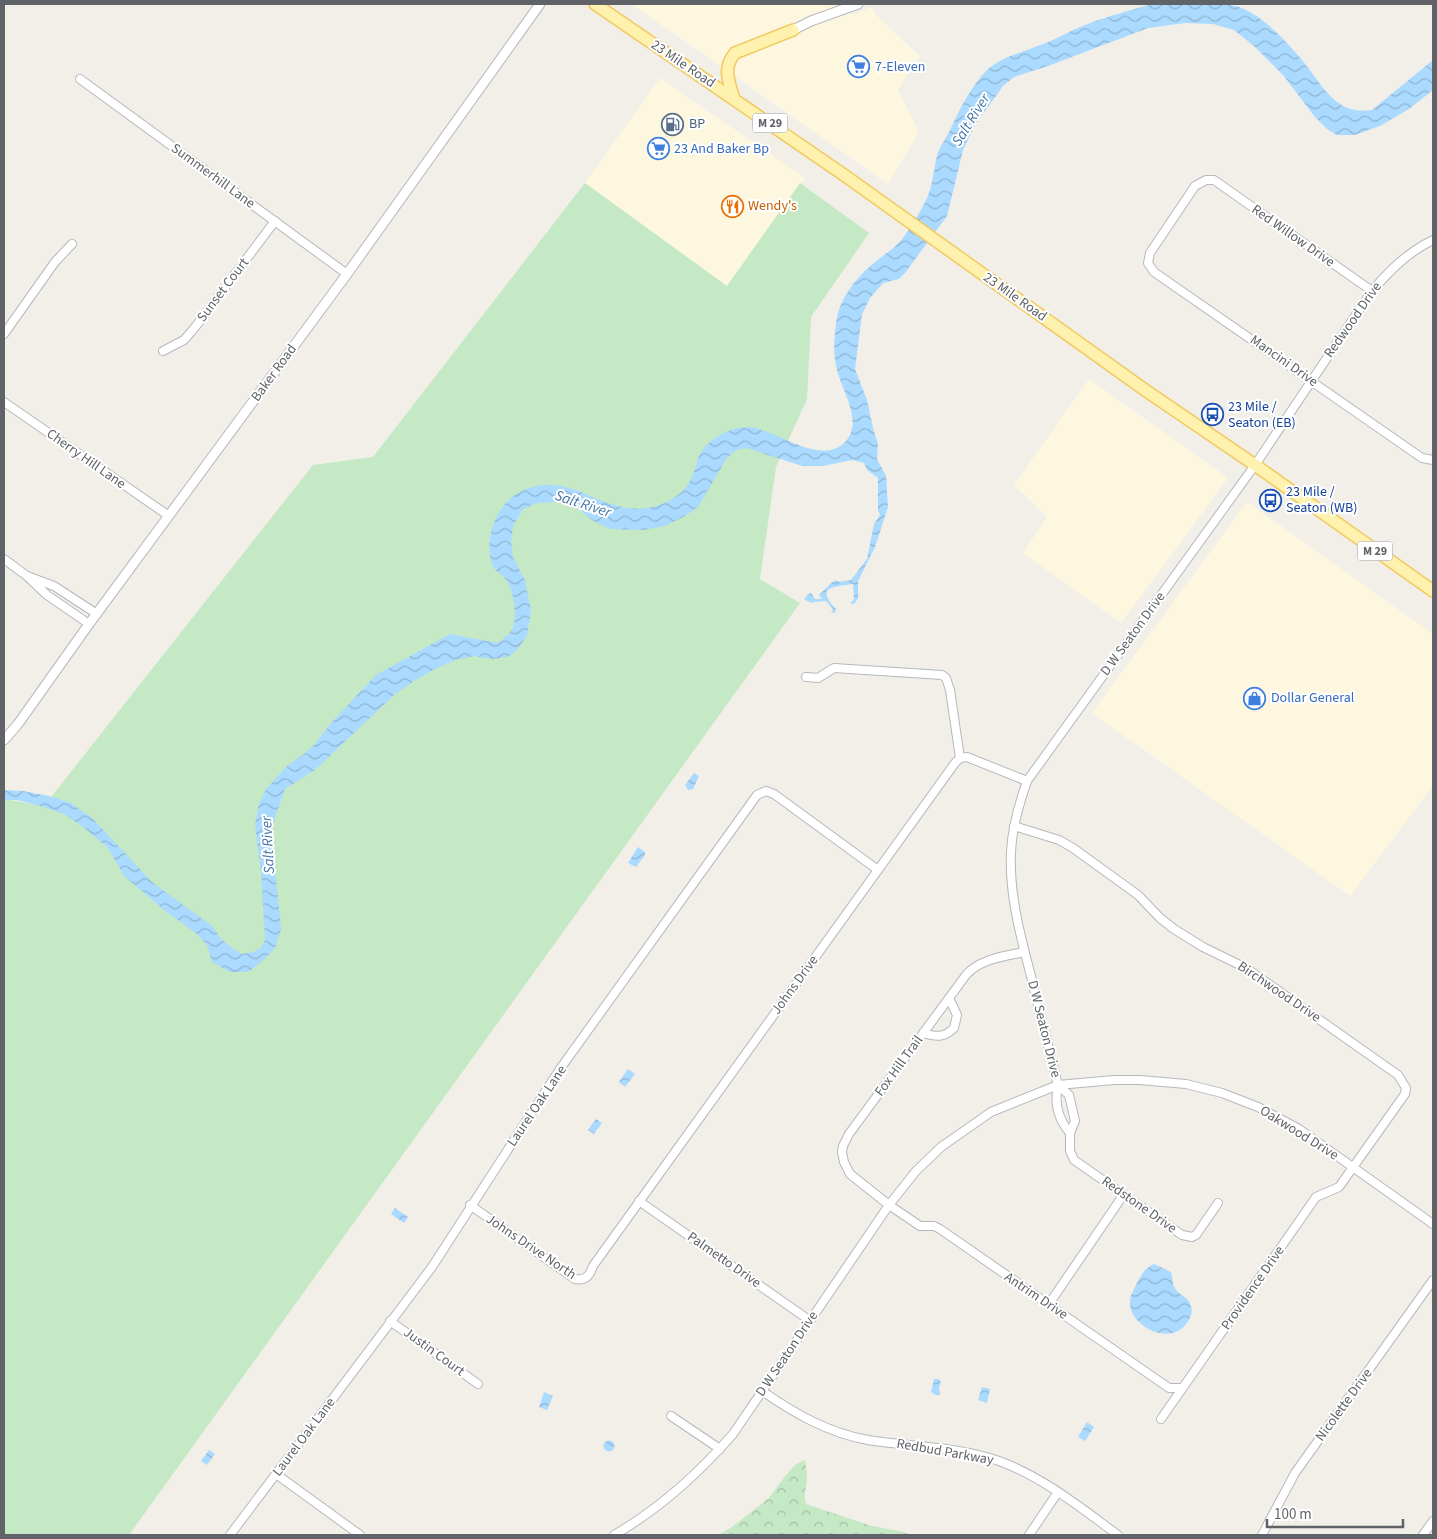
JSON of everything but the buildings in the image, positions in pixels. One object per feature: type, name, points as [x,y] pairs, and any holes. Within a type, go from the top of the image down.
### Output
[{"type":"main road","name":"23 Mile Road","points":[[595,4],[903,217],[1433,592]]},
{"type":"main road","points":[[734,99],[726,72],[731,57],[738,50],[793,30]]},
{"type":"street","name":"Baker Road","points":[[4,740],[18,724],[89,624],[347,274],[540,4]]},
{"type":"street","points":[[793,30],[811,21],[858,4]]},
{"type":"street","name":"Summerhill Lane","points":[[80,79],[347,274]]},
{"type":"street","name":"Mancini Drive","points":[[1214,180],[1206,180],[1195,186],[1150,253],[1148,263],[1154,272],[1422,458],[1433,460]]},
{"type":"street","name":"Red Willow Drive","points":[[1214,180],[1372,292]]},
{"type":"street","name":"Sunset Court","points":[[163,351],[184,340],[275,221]]},
{"type":"street","name":"Redwood Drive","points":[[1255,465],[1372,292],[1388,272],[1404,258],[1433,240]]},
{"type":"street","points":[[4,334],[55,262],[72,244]]},
{"type":"street","name":"Cherry Hill Lane","points":[[4,402],[169,516]]},
{"type":"street","name":"D W Seaton Drive","points":[[614,1535],[670,1497],[696,1475],[720,1448],[744,1418],[889,1205],[916,1171],[964,1129],[999,1108],[1058,1085],[1024,952],[1012,888],[1011,853],[1014,826],[1027,781],[1255,465]]},
{"type":"street","points":[[4,559],[27,576],[47,595],[89,624]]},
{"type":"street","points":[[27,576],[54,586],[97,614]]},
{"type":"street","points":[[806,678],[818,678],[834,668],[942,675],[946,678],[948,684],[960,758],[967,757],[1027,781]]},
{"type":"street","name":"Johns Drive","points":[[591,1271],[639,1201],[960,758]]},
{"type":"street","name":"Laurel Oak Lane","points":[[230,1535],[432,1267],[560,1069],[760,793],[766,791],[778,796],[878,870]]},
{"type":"street","name":"Birchwood Drive","points":[[1014,826],[1066,844],[1138,895],[1160,918],[1174,929],[1203,947],[1246,968],[1398,1075],[1406,1088],[1405,1094],[1353,1168]]},
{"type":"street","name":"Fox Hill Trail","points":[[889,1205],[850,1174],[844,1162],[843,1146],[869,1107],[966,974],[991,960],[1024,952]]},
{"type":"street","points":[[923,1033],[936,1037],[943,1036],[954,1028],[957,1015],[949,998]]},
{"type":"street","name":"Oakwood Drive","points":[[1058,1085],[1114,1080],[1166,1082],[1186,1084],[1222,1093],[1280,1118],[1433,1224]]},
{"type":"street","name":"Redstone Drive","points":[[1070,1133],[1062,1123],[1055,1098],[1058,1085],[1069,1095],[1075,1120],[1070,1133],[1070,1151],[1074,1160],[1187,1237],[1196,1235],[1218,1203]]},
{"type":"street","name":"Providence Drive","points":[[1160,1418],[1316,1197],[1340,1187],[1353,1168]]},
{"type":"street","points":[[1049,1304],[1124,1194]]},
{"type":"street","name":"Palmetto Drive","points":[[639,1201],[809,1320]]},
{"type":"street","name":"Antrim Drive","points":[[889,1205],[920,1226],[934,1226],[940,1229],[1169,1388],[1182,1388]]},
{"type":"street","name":"Johns Drive North","points":[[470,1206],[575,1279],[584,1279],[591,1271]]},
{"type":"street","name":"Nicolette Drive","points":[[1262,1535],[1295,1473],[1433,1280]]},
{"type":"street","name":"Justin Court","points":[[390,1321],[478,1384]]},
{"type":"street","name":"Redbud Parkway","points":[[762,1391],[782,1405],[816,1424],[847,1435],[867,1440],[950,1450],[998,1461],[1031,1476],[1058,1492],[1118,1535]]},
{"type":"street","points":[[671,1416],[720,1448]]},
{"type":"street","points":[[276,1474],[360,1535]]},
{"type":"street","points":[[1029,1535],[1058,1492]]},
{"type":"street","points":[[1423,1535],[1433,1521]]},
{"type":"shaded area","points":[[632,4],[846,4],[851,15],[872,7],[877,16],[920,56],[898,90],[919,132],[888,184]]},
{"type":"shaded area","points":[[660,78],[805,178],[727,286],[585,183]]},
{"type":"shaded area","points":[[1089,379],[1228,478],[1121,623],[1023,553],[1047,517],[1014,485]]},
{"type":"shaded area","points":[[1247,502],[1433,634],[1433,788],[1350,896],[1092,713]]},
{"type":"green space","points":[[585,183],[727,286],[800,183],[869,233],[811,317],[807,399],[776,467],[760,579],[800,603],[129,1535],[4,1535],[4,799],[44,806],[313,465],[373,457]]},
{"type":"green space","points":[[805,1460],[807,1477],[806,1504],[872,1526],[912,1535],[718,1535],[732,1527],[769,1498],[796,1464]]},
{"type":"water","name":"Salt River","points":[[1152,4],[1225,4],[1252,13],[1282,38],[1331,96],[1348,108],[1359,111],[1372,110],[1433,60],[1433,90],[1409,109],[1380,126],[1355,135],[1337,135],[1326,128],[1315,117],[1283,75],[1254,46],[1234,30],[1213,24],[1185,23],[1148,28],[1014,77],[1003,86],[975,125],[963,150],[947,216],[905,273],[899,279],[883,283],[870,298],[862,314],[855,369],[867,400],[878,444],[877,459],[886,476],[888,507],[875,547],[858,581],[858,598],[855,603],[850,603],[854,600],[853,584],[835,587],[827,591],[829,601],[836,609],[835,613],[831,612],[833,609],[826,601],[811,603],[804,599],[811,593],[815,599],[822,599],[819,595],[831,583],[836,580],[839,582],[851,580],[867,559],[874,524],[880,515],[878,510],[878,478],[867,470],[864,463],[853,460],[822,466],[802,466],[747,448],[736,450],[727,458],[698,507],[665,526],[643,530],[610,529],[592,520],[575,506],[555,502],[537,503],[523,509],[513,526],[511,542],[513,557],[525,580],[531,610],[527,636],[518,649],[508,657],[492,659],[474,656],[455,660],[414,681],[395,694],[316,769],[285,789],[271,829],[281,929],[275,948],[264,960],[248,972],[230,972],[212,962],[207,945],[197,934],[164,910],[124,876],[108,848],[82,826],[64,814],[44,807],[17,800],[4,800],[4,790],[23,791],[49,796],[71,803],[93,819],[152,882],[212,926],[221,939],[235,950],[242,954],[261,948],[265,940],[261,872],[255,824],[259,804],[266,789],[287,766],[314,745],[332,722],[376,675],[450,634],[497,643],[510,632],[515,616],[513,597],[507,581],[492,564],[489,545],[493,524],[503,506],[518,493],[537,486],[555,485],[573,489],[623,507],[642,509],[662,504],[681,493],[687,486],[702,450],[713,440],[733,429],[747,427],[758,429],[810,449],[823,451],[835,449],[845,442],[850,434],[852,416],[837,370],[834,353],[836,324],[841,305],[857,279],[899,242],[919,213],[930,190],[939,150],[975,84],[992,66],[1005,59],[1049,42],[1089,23]]},
{"type":"water","points":[[694,773],[699,776],[693,789],[688,790],[685,785]]},
{"type":"water","points":[[638,847],[645,852],[645,855],[636,867],[628,863]]},
{"type":"water","points":[[628,1069],[635,1074],[625,1087],[619,1082]]},
{"type":"water","points":[[596,1119],[602,1123],[594,1134],[588,1130]]},
{"type":"water","points":[[395,1208],[408,1217],[404,1223],[391,1214]]},
{"type":"water","points":[[1154,1264],[1171,1272],[1175,1288],[1189,1301],[1192,1309],[1189,1320],[1179,1331],[1160,1333],[1151,1330],[1142,1325],[1131,1310],[1130,1298],[1137,1283],[1145,1270]]},
{"type":"water","points":[[934,1379],[939,1379],[941,1383],[939,1395],[931,1392]]},
{"type":"water","points":[[982,1387],[990,1389],[987,1403],[978,1400]]},
{"type":"water","points":[[544,1392],[553,1396],[547,1410],[539,1407]]},
{"type":"water","points":[[1087,1422],[1094,1427],[1085,1441],[1078,1437]]},
{"type":"water","points":[[609,1440],[615,1446],[609,1452],[603,1446]]},
{"type":"water","points":[[209,1450],[215,1454],[207,1465],[201,1461]]},
{"type":"place","name":"7-Eleven","points":[[859,67]]},
{"type":"place","name":"BP","points":[[673,124]]},
{"type":"place","name":"23 And Baker Bp","points":[[658,149]]},
{"type":"place","name":"Wendy's","points":[[732,206]]},
{"type":"place","name":"23 Mile / Seaton (EB)","points":[[1212,415]]},
{"type":"place","name":"23 Mile / Seaton (WB)","points":[[1270,500]]},
{"type":"place","name":"Dollar General","points":[[1255,698]]}]
